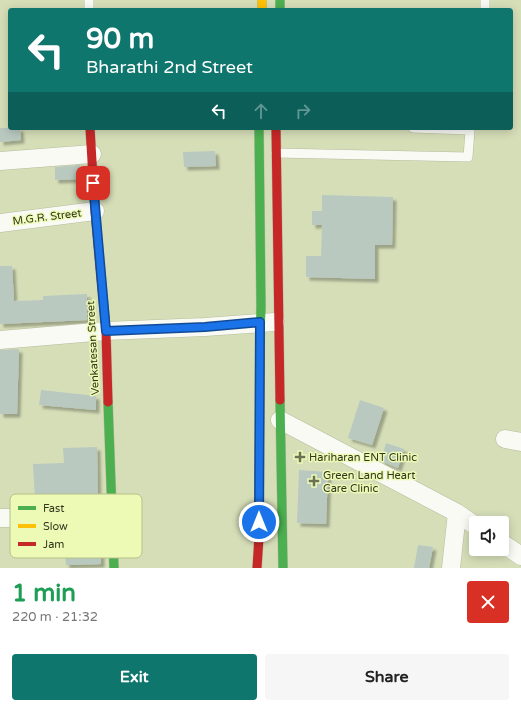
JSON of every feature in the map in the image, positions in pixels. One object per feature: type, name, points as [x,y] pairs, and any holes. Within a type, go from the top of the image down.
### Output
[{"type":"main road","name":"Venkatesan Street","points":[[90,130],[95,211],[106,331],[111,494]]},
{"type":"main road","points":[[259,130],[269,322],[280,420],[283,568]]},
{"type":"main road","points":[[257,568],[269,322],[276,130]]},
{"type":"main road","name":"Venkatesan Street","points":[[114,558],[114,568]]},
{"type":"street","points":[[0,161],[92,154]]},
{"type":"street","name":"M.G.R. Street","points":[[0,223],[95,211]]},
{"type":"street","points":[[0,340],[106,331],[205,327],[269,322]]},
{"type":"street","points":[[280,420],[457,513],[469,521]]},
{"type":"street","points":[[451,568],[457,513]]},
{"type":"street","points":[[0,518],[10,518]]},
{"type":"street","points":[[509,548],[521,556]]},
{"type":"lane","points":[[276,153],[468,157],[470,130]]},
{"type":"building","points":[[0,128],[8,128],[8,130],[20,130],[21,140],[0,142]]},
{"type":"building","points":[[215,151],[216,166],[184,167],[183,152]]},
{"type":"building","points":[[80,165],[81,179],[55,180],[55,167]]},
{"type":"building","points":[[322,195],[393,197],[392,245],[375,245],[375,279],[306,277],[306,256],[321,256],[322,225],[312,225],[312,211],[322,211]]},
{"type":"building","points":[[0,266],[12,266],[14,301],[43,300],[43,296],[87,294],[87,320],[0,324]]},
{"type":"building","points":[[19,349],[17,414],[0,414],[0,350]]},
{"type":"building","points":[[41,390],[96,396],[96,410],[39,405]]},
{"type":"building","points":[[360,400],[384,408],[372,445],[348,438]]},
{"type":"building","points":[[386,443],[404,449],[398,468],[381,461]]},
{"type":"building","points":[[97,447],[98,494],[35,494],[33,464],[64,463],[63,448]]},
{"type":"building","points":[[299,470],[328,472],[326,524],[297,523]]},
{"type":"building","points":[[418,545],[433,547],[429,568],[414,568]]},
{"type":"building","points":[[65,558],[101,558],[101,564],[66,565]]},
{"type":"traffic: fast","points":[[280,0],[280,8]]},
{"type":"traffic: fast","points":[[259,130],[260,339]]},
{"type":"traffic: fast","points":[[280,400],[283,568]]},
{"type":"traffic: fast","points":[[108,402],[111,494]]},
{"type":"traffic: fast","points":[[114,558],[114,568]]},
{"type":"traffic: slow","points":[[262,0],[262,8]]},
{"type":"traffic: jam","points":[[90,130],[95,211],[106,331],[108,402]]},
{"type":"traffic: jam","points":[[276,130],[280,400]]},
{"type":"traffic: jam","points":[[257,568],[259,537],[260,339]]},
{"type":"place","name":"Hariharan ENT Clinic","points":[[300,457]]},
{"type":"place","name":"Green Land Heart Care Clinic","points":[[314,481]]},
{"type":"route","points":[[93,183],[106,331],[205,327],[260,322],[259,522]]}]
